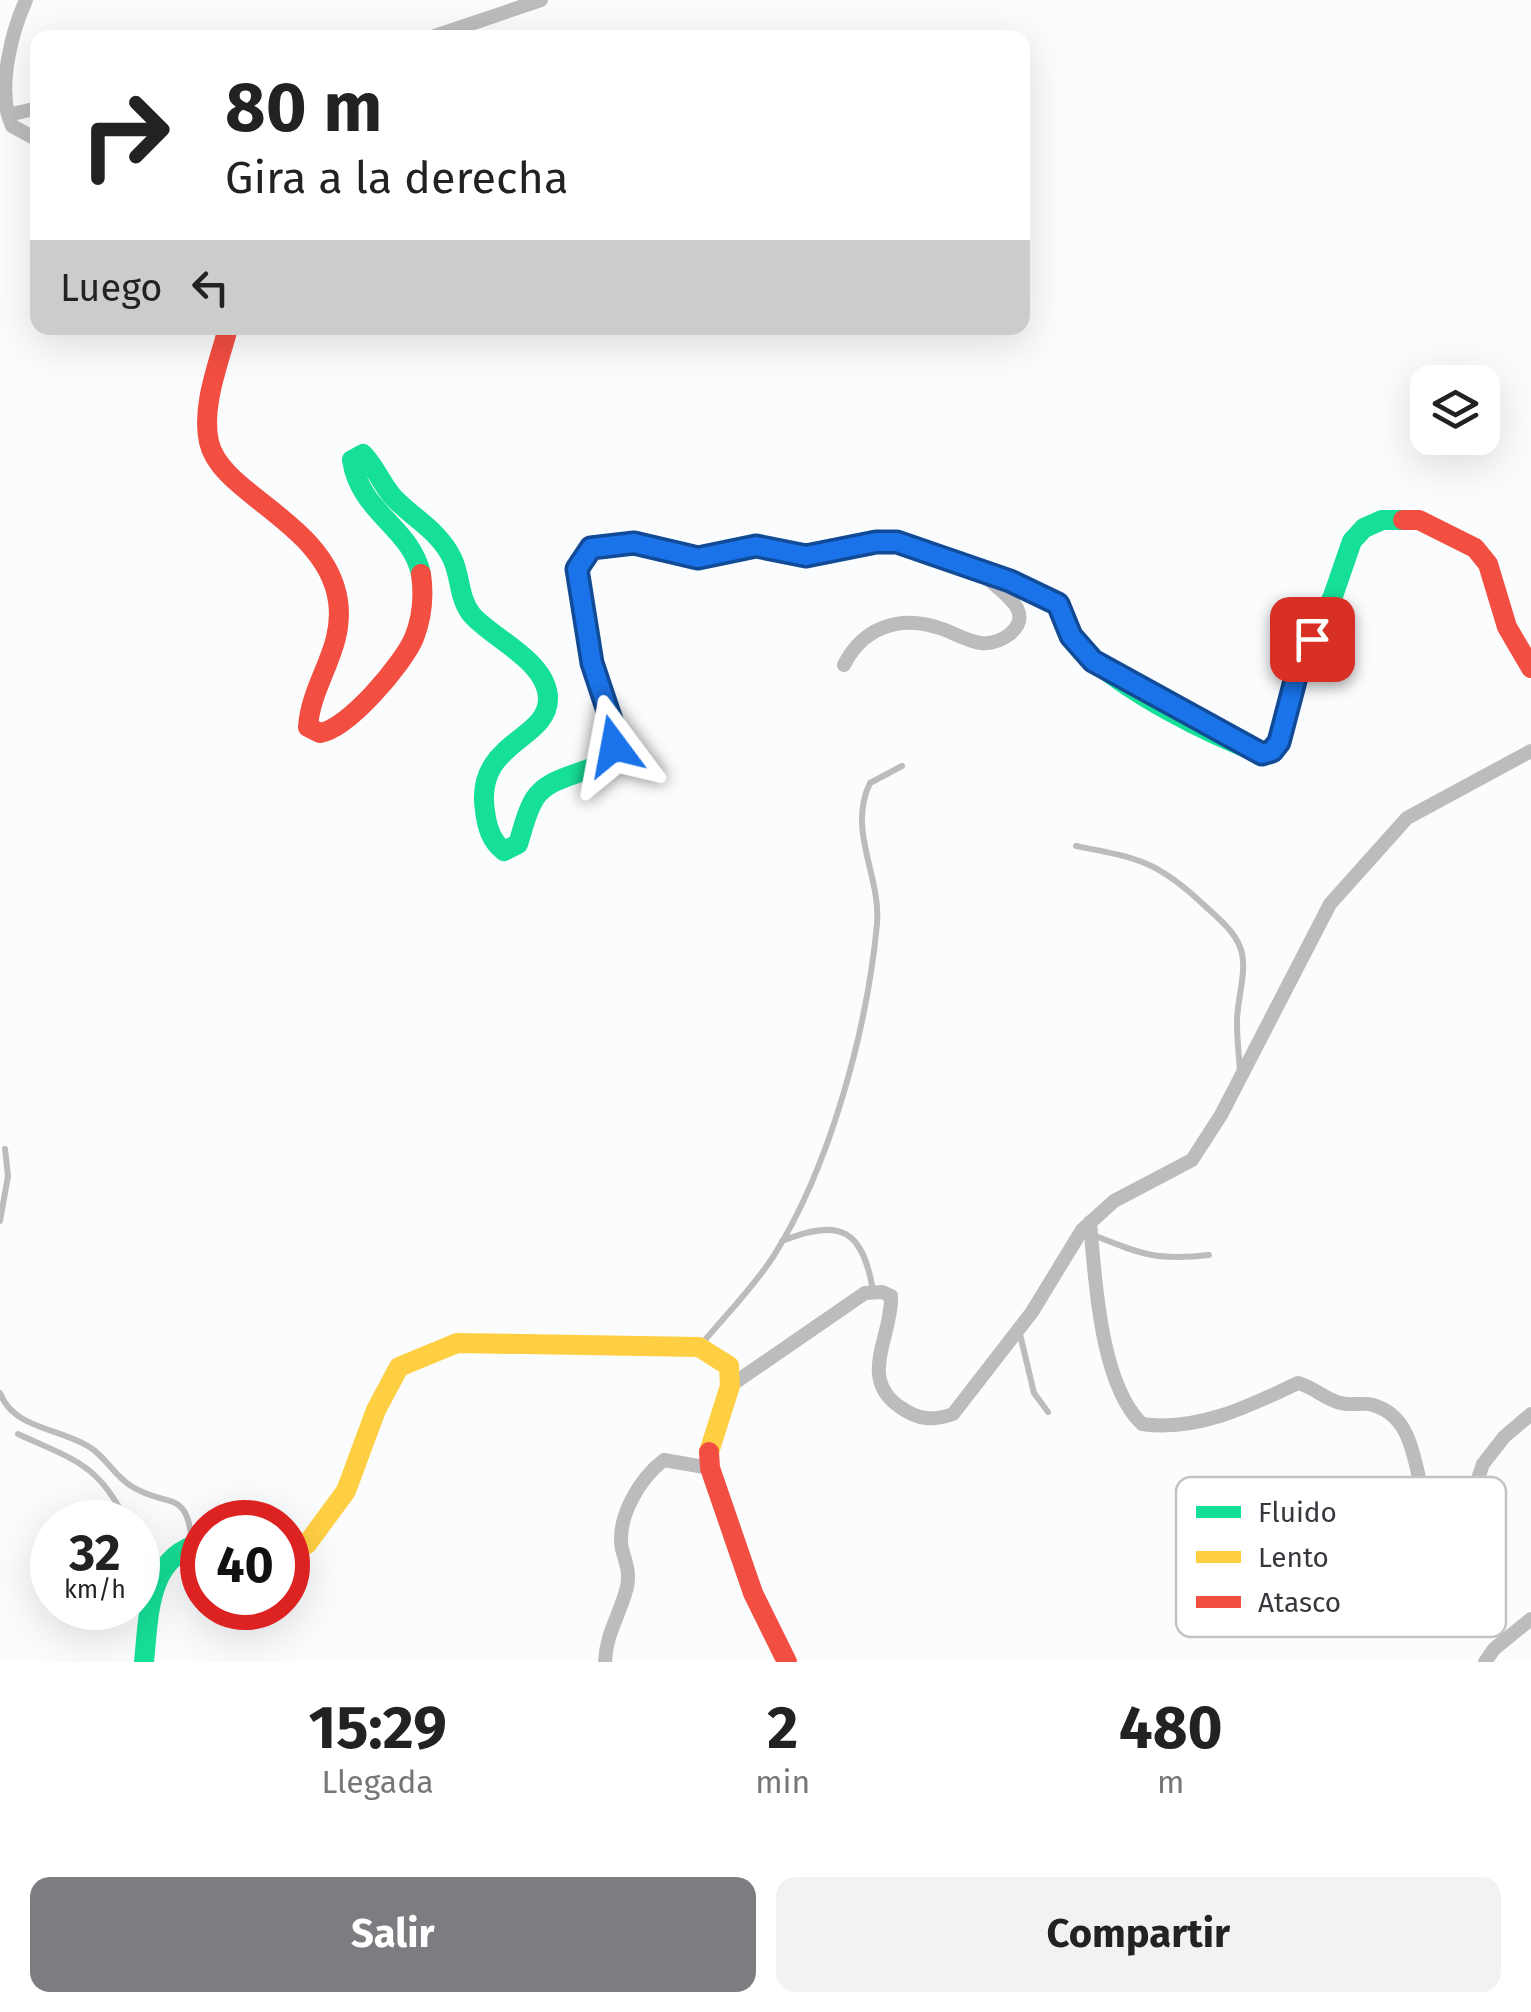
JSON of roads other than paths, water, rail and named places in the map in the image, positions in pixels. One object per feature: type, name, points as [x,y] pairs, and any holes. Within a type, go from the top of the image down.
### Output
[{"type":"street","points":[[26,0],[6,44],[1,104],[12,126],[30,136]]},
{"type":"street","points":[[453,30],[541,0]]},
{"type":"street","points":[[8,115],[30,110]]},
{"type":"street","points":[[226,335],[211,404],[207,434],[210,448],[316,548],[330,569],[339,596],[339,634],[329,671],[307,718],[308,727],[320,734],[330,732],[364,702],[409,648],[418,623],[419,563],[410,547],[376,514],[354,479],[352,460],[363,454],[394,499],[429,525],[443,542],[456,566],[469,611],[542,680],[547,706],[540,721],[503,750],[486,776],[483,810],[493,841],[504,851],[518,844],[542,790],[590,773],[612,755],[613,726],[595,676],[577,569],[591,548],[634,543],[698,558],[766,546],[806,556],[886,541],[907,545],[1058,604],[1071,636],[1093,661],[1262,754],[1272,751],[1279,742],[1301,663],[1333,596],[1352,541],[1364,528],[1382,520],[1418,520],[1475,548],[1488,564],[1507,627],[1531,668]]},
{"type":"street","points":[[844,665],[867,633],[893,625],[928,625],[980,643],[1008,636],[1019,622],[1020,612],[1015,602],[980,572]]},
{"type":"street","points":[[730,1386],[864,1292],[873,1292],[891,1296],[892,1317],[876,1367],[889,1400],[915,1417],[937,1420],[953,1414],[1018,1329],[1061,1259],[1114,1201],[1192,1160],[1330,904],[1353,875],[1406,818],[1531,751]]},
{"type":"street","points":[[1091,1228],[1100,1330],[1125,1403],[1142,1424],[1157,1426],[1236,1414],[1298,1383],[1342,1404],[1371,1404],[1400,1424],[1414,1452],[1420,1477]]},
{"type":"street","points":[[310,1541],[346,1491],[376,1410],[400,1366],[457,1343],[699,1346],[730,1366],[730,1386],[709,1444],[710,1468],[753,1592],[787,1662]]},
{"type":"street","points":[[1479,1477],[1483,1464],[1504,1436],[1531,1414]]},
{"type":"street","points":[[605,1662],[606,1635],[628,1584],[622,1530],[635,1493],[650,1471],[664,1460],[710,1468]]},
{"type":"street","points":[[144,1662],[150,1607],[162,1566],[180,1550]]},
{"type":"street","points":[[1485,1662],[1494,1648],[1531,1619]]},
{"type":"lane","points":[[699,1346],[771,1260],[840,1106],[861,1026],[878,920],[860,808],[870,782],[902,766]]},
{"type":"lane","points":[[1076,846],[1156,865],[1226,925],[1240,947],[1242,959],[1236,1022],[1240,1077]]},
{"type":"lane","points":[[0,1221],[7,1198],[6,1149]]},
{"type":"lane","points":[[1091,1228],[1147,1256],[1167,1260],[1209,1255]]},
{"type":"lane","points":[[782,1241],[816,1229],[844,1233],[858,1242],[867,1258],[873,1292]]},
{"type":"lane","points":[[1018,1329],[1034,1393],[1048,1412]]},
{"type":"lane","points":[[0,1393],[14,1414],[88,1446],[133,1488],[180,1505]]},
{"type":"lane","points":[[18,1434],[72,1458],[96,1474],[113,1500]]}]
